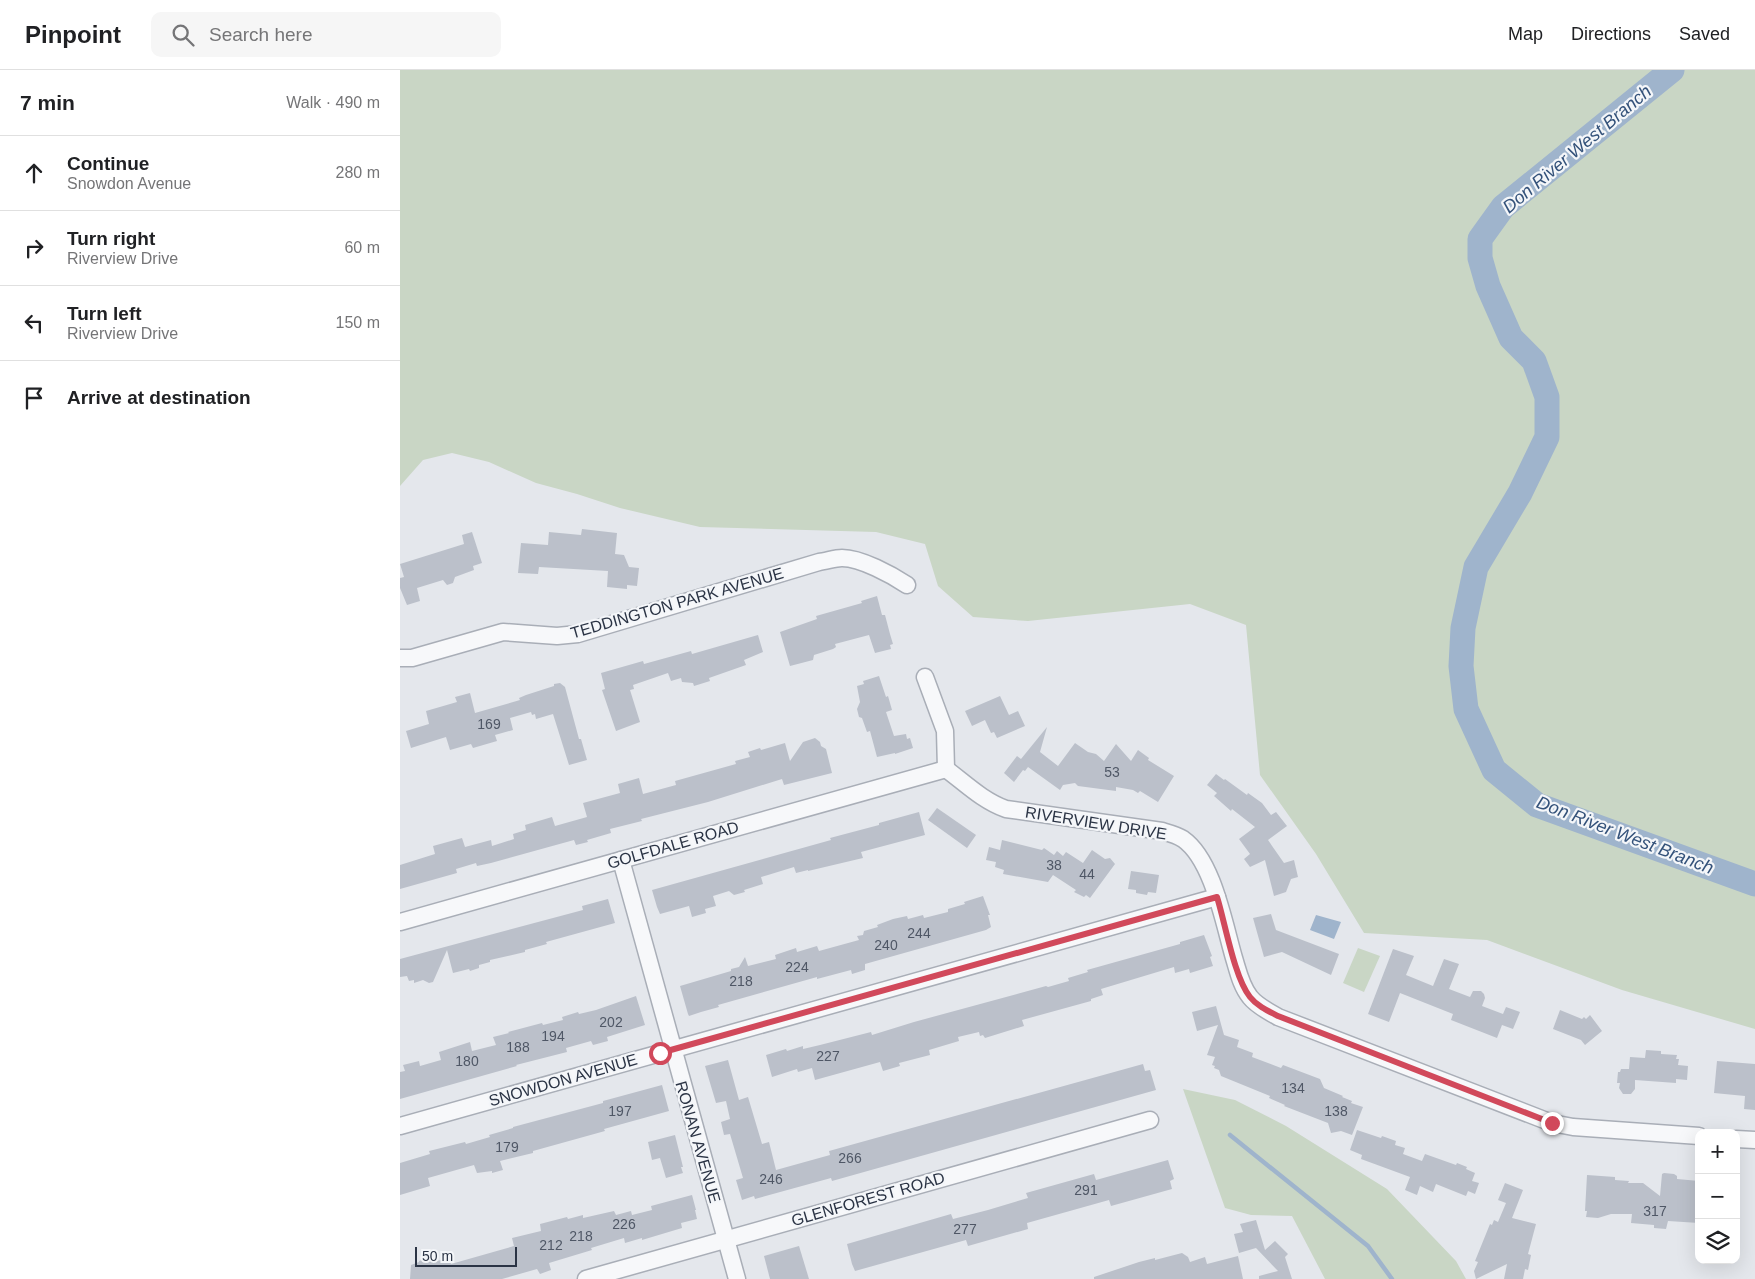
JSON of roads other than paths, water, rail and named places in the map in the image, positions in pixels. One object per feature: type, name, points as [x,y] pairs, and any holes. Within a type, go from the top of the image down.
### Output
[{"type":"street","name":"TEDDINGTON PARK AVENUE","points":[[404,661],[503,632],[557,636],[578,634],[819,562],[843,558],[867,565],[907,585]]},
{"type":"street","points":[[925,677],[944,731],[946,769]]},
{"type":"street","name":"GOLFDALE ROAD","points":[[400,922],[946,769]]},
{"type":"street","name":"RIVERVIEW DRIVE","points":[[946,769],[991,803],[1006,809],[1162,831],[1183,839],[1191,846],[1204,864],[1217,897],[1237,968],[1245,989],[1264,1010],[1552,1123],[1573,1127],[1695,1136]]},
{"type":"street","name":"RONAN AVENUE","points":[[621,860],[737,1279]]},
{"type":"street","name":"SNOWDON AVENUE","points":[[400,1126],[1217,897]]},
{"type":"street","name":"GLENFOREST ROAD","points":[[586,1279],[1150,1120]]},
{"type":"street","points":[[1740,1139],[1755,1140]]},
{"type":"water","points":[[1316,915],[1341,922],[1334,939],[1310,930]]},
{"type":"waterway","name":"Don River West Branch","points":[[1672,70],[1503,207],[1480,239],[1480,258],[1488,286],[1511,338],[1534,361],[1547,397],[1547,437],[1520,493],[1476,567],[1463,628],[1461,666],[1466,709],[1494,770],[1537,805],[1755,884]]},
{"type":"waterway","points":[[1230,1135],[1368,1246],[1392,1279]]}]
